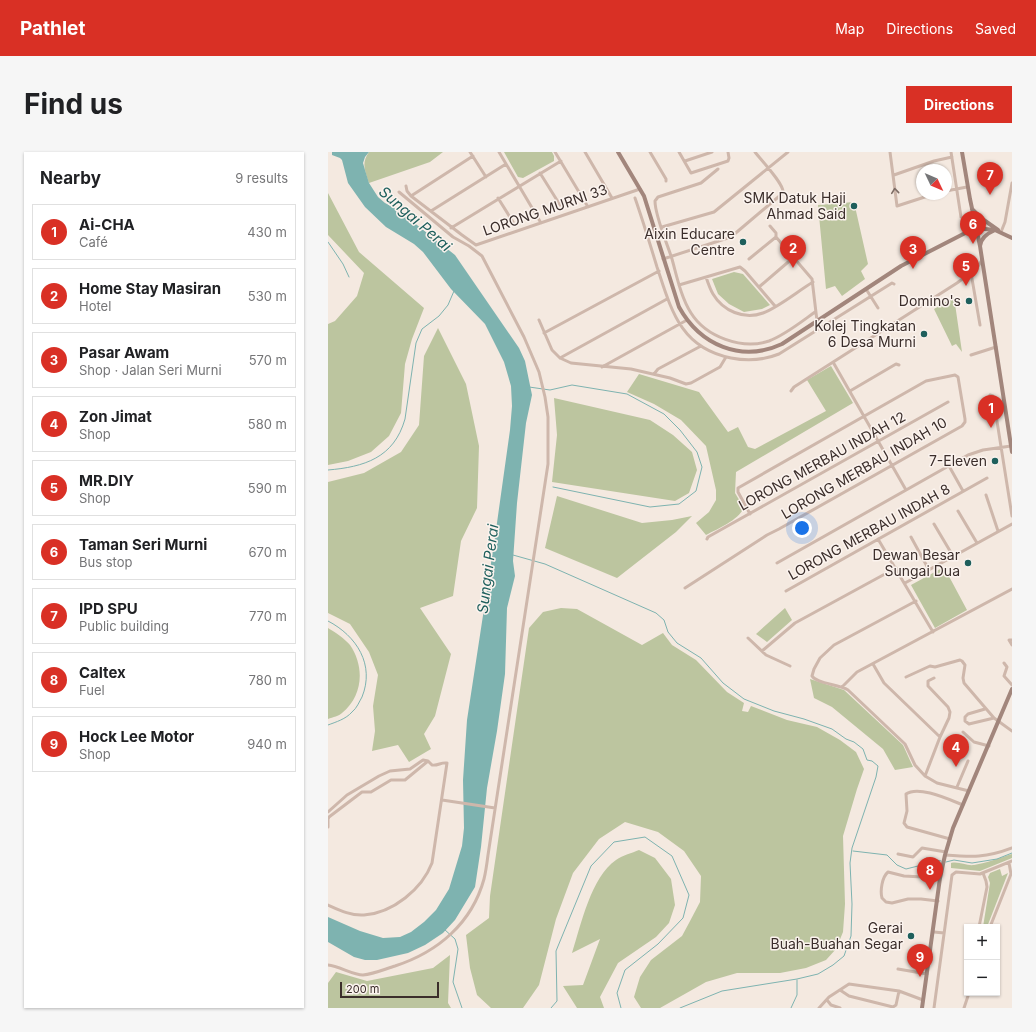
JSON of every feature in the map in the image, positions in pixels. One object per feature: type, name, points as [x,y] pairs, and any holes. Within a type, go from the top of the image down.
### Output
[{"type":"main road","points":[[618,152],[640,189],[646,203],[679,307],[697,332],[709,341],[732,350],[750,352],[775,347],[907,263],[975,228],[1001,232]]},
{"type":"main road","points":[[962,152],[967,187],[980,246],[1010,423],[1012,452]]},
{"type":"main road","points":[[972,209],[981,218],[1012,238]]},
{"type":"main road","points":[[980,246],[984,237],[995,230]]},
{"type":"main road","points":[[922,1008],[934,932],[940,878],[950,839],[1012,689]]},
{"type":"street","points":[[470,152],[486,177]]},
{"type":"street","points":[[499,152],[541,223]]},
{"type":"street","points":[[556,152],[588,207]]},
{"type":"street","points":[[585,152],[612,198]]},
{"type":"street","points":[[650,152],[666,181]]},
{"type":"street","points":[[679,152],[692,173],[728,161],[728,152]]},
{"type":"street","points":[[685,162],[712,152]]},
{"type":"street","points":[[663,259],[731,237],[781,195],[784,191],[755,152]]},
{"type":"street","points":[[662,228],[714,212],[788,152]]},
{"type":"street","points":[[890,152],[897,206],[916,200]]},
{"type":"street","points":[[951,152],[961,217]]},
{"type":"street","points":[[411,196],[473,156]]},
{"type":"street","points":[[894,175],[934,161],[952,157]]},
{"type":"street","points":[[451,228],[519,185],[561,161]]},
{"type":"street","points":[[431,211],[506,164]]},
{"type":"street","points":[[718,169],[701,183],[658,197],[654,203],[679,285],[687,306],[692,314],[708,330],[718,336],[726,340],[744,343],[768,341],[781,335],[815,312]]},
{"type":"street","points":[[540,173],[560,205]]},
{"type":"street","points":[[1001,232],[1005,222],[1012,183]]},
{"type":"street","name":"LORONG MURNI 33","points":[[406,186],[407,191],[411,196],[451,228],[476,245],[640,189]]},
{"type":"street","points":[[952,190],[967,187]]},
{"type":"street","points":[[328,965],[336,966],[362,975],[410,961],[430,951],[447,939],[466,919],[475,903],[484,879],[548,464],[548,417],[539,372],[524,337],[482,256],[469,246],[453,238],[399,192]]},
{"type":"street","points":[[498,198],[513,222]]},
{"type":"street","points":[[636,198],[667,299],[679,325],[701,346],[726,357],[737,359],[760,358],[779,354],[892,283],[894,284]]},
{"type":"street","points":[[770,226],[776,233],[776,237],[794,257],[812,282],[816,321]]},
{"type":"street","points":[[749,259],[776,237]]},
{"type":"street","points":[[759,287],[794,257]]},
{"type":"street","points":[[791,392],[794,387],[972,272],[978,267],[982,260]]},
{"type":"street","points":[[679,285],[740,267],[775,306]]},
{"type":"street","points":[[972,272],[979,270],[984,271]]},
{"type":"street","points":[[544,333],[658,271]]},
{"type":"street","points":[[972,272],[980,325]]},
{"type":"street","points":[[706,277],[717,300],[732,312],[750,315],[765,312],[812,282]]},
{"type":"street","points":[[866,289],[878,308]]},
{"type":"street","points":[[560,358],[667,299]]},
{"type":"street","points":[[539,320],[552,350],[560,358],[575,364],[631,369],[654,374],[686,384],[691,383],[720,367],[726,357]]},
{"type":"street","points":[[602,367],[687,320]]},
{"type":"street","points":[[654,374],[658,369],[701,346]]},
{"type":"street","points":[[971,355],[996,347]]},
{"type":"street","points":[[834,362],[906,490]]},
{"type":"street","points":[[850,391],[896,364],[899,364]]},
{"type":"street","name":"LORONG MERBAU INDAH 10","points":[[685,588],[761,538],[773,533],[962,426],[965,422],[958,377],[955,375],[926,381],[865,417]]},
{"type":"street","points":[[990,395],[993,396],[1012,516]]},
{"type":"street","name":"LORONG MERBAU INDAH 12","points":[[707,539],[708,537],[948,402]]},
{"type":"street","points":[[750,514],[738,492],[738,488],[865,417]]},
{"type":"street","points":[[777,563],[973,452],[1001,448],[1011,443]]},
{"type":"street","name":"LORONG MERBAU INDAH 8","points":[[949,466],[962,491]]},
{"type":"street","name":"LORONG MERBAU INDAH 8","points":[[786,591],[987,478]]},
{"type":"street","points":[[986,495],[998,532]]},
{"type":"street","points":[[958,511],[977,543]]},
{"type":"street","points":[[934,524],[953,556]]},
{"type":"street","points":[[905,583],[1012,524]]},
{"type":"street","points":[[911,537],[929,570]]},
{"type":"street","points":[[878,539],[933,632]]},
{"type":"street","points":[[762,651],[795,624],[896,568]]},
{"type":"street","points":[[842,687],[857,672],[1012,589]]},
{"type":"street","points":[[916,602],[840,641],[828,649],[820,658],[814,669],[812,673],[813,678],[848,690],[905,744],[917,768],[925,776],[937,783],[969,791]]},
{"type":"street","points":[[748,638],[766,654],[790,666]]},
{"type":"street","points":[[1012,640],[1009,640],[1012,645]]},
{"type":"street","points":[[906,677],[930,666],[935,667],[960,660],[962,661],[965,665],[963,678],[964,683],[985,709],[994,718],[1012,731]]},
{"type":"street","points":[[1004,663],[1007,667],[1004,676],[1012,685]]},
{"type":"street","points":[[873,664],[884,683],[940,737]]},
{"type":"street","points":[[925,776],[949,718],[950,712],[948,707],[927,684],[928,681],[934,678]]},
{"type":"street","points":[[1007,701],[1012,704]]},
{"type":"street","points":[[985,709],[968,714],[965,717],[965,721],[969,724],[994,718]]},
{"type":"street","points":[[963,732],[974,742],[989,746]]},
{"type":"street","points":[[328,812],[347,795],[386,772],[410,769],[423,760],[428,761],[435,766],[443,762],[447,763],[432,863],[425,878],[411,893],[379,912],[364,915],[347,913],[328,905]]},
{"type":"street","points":[[328,827],[328,820],[356,795],[362,792],[371,792],[391,780],[405,780],[428,761]]},
{"type":"street","points":[[957,787],[968,761]]},
{"type":"street","points":[[950,839],[907,827],[904,823],[907,811],[906,794],[908,792],[919,791],[937,795],[963,805]]},
{"type":"street","points":[[442,800],[495,808]]},
{"type":"street","points":[[898,854],[913,857],[922,848],[946,854],[983,857],[998,854],[1012,848]]},
{"type":"street","points":[[934,1008],[952,875],[956,872],[980,874],[1010,862],[1011,876],[991,924]]},
{"type":"street","points":[[938,901],[908,899],[892,903],[886,902],[882,898],[881,890],[884,878],[888,872],[904,876],[940,878]]},
{"type":"street","points":[[980,924],[987,887],[983,873]]},
{"type":"street","points":[[934,932],[944,934]]},
{"type":"street","points":[[898,969],[927,974]]},
{"type":"street","points":[[819,1008],[829,997],[852,984],[899,991],[923,1000]]},
{"type":"street","points":[[840,990],[849,996],[893,1007],[896,1005],[899,991]]},
{"type":"street","points":[[964,1008],[968,996]]},
{"type":"street","points":[[827,1000],[831,1005],[840,1008]]},
{"type":"green space","points":[[369,152],[443,152],[430,162],[369,183],[364,163]]},
{"type":"green space","points":[[504,152],[552,152],[554,161],[523,178],[518,177]]},
{"type":"green space","points":[[328,193],[359,252],[424,308],[412,339],[405,364],[401,413],[389,436],[371,452],[348,461],[328,465],[328,324],[335,321],[357,296],[364,273],[328,235]]},
{"type":"green space","points":[[854,202],[868,264],[861,271],[865,279],[842,296],[835,286],[826,289],[818,205]]},
{"type":"green space","points":[[734,272],[743,274],[770,305],[762,309],[744,312],[729,304],[718,294],[712,279]]},
{"type":"green space","points":[[954,297],[962,352],[956,344],[952,346],[934,309]]},
{"type":"green space","points":[[438,328],[466,384],[479,446],[477,508],[461,541],[453,596],[420,608],[451,654],[435,716],[424,734],[431,749],[409,762],[398,745],[372,751],[375,731],[373,706],[378,675],[369,652],[350,624],[328,613],[328,482],[364,473],[401,452],[419,425],[424,356]]},
{"type":"green space","points":[[831,366],[853,403],[736,472],[735,493],[744,508],[737,517],[706,535],[696,523],[709,512],[716,500],[716,490],[706,446],[681,420],[654,404],[627,392],[639,374],[699,392],[728,432],[738,427],[748,447],[755,449],[826,411],[807,380]]},
{"type":"green space","points":[[554,398],[650,420],[673,435],[692,452],[697,470],[689,493],[675,501],[552,482],[557,435]]},
{"type":"green space","points":[[557,496],[642,523],[692,516],[676,532],[617,578],[545,548]]},
{"type":"green space","points":[[944,567],[967,610],[935,628],[911,585]]},
{"type":"green space","points":[[561,608],[577,609],[642,645],[663,633],[672,645],[696,660],[727,692],[744,703],[742,711],[748,712],[751,706],[787,720],[817,727],[840,740],[856,752],[864,769],[843,836],[845,904],[843,932],[836,949],[826,960],[806,968],[780,973],[737,973],[706,982],[660,1008],[641,1008],[634,997],[640,977],[651,960],[682,936],[700,902],[701,876],[684,851],[658,832],[625,822],[599,839],[573,873],[556,919],[539,985],[523,1008],[491,1008],[477,995],[470,968],[466,935],[489,918],[490,896],[529,628],[543,612]]},
{"type":"green space","points":[[785,608],[792,620],[767,642],[756,634]]},
{"type":"green space","points":[[328,628],[350,645],[358,663],[360,681],[358,690],[349,706],[338,716],[328,719]]},
{"type":"green space","points":[[810,679],[844,690],[903,745],[913,767],[895,770],[883,749],[832,707],[814,698]]},
{"type":"green space","points":[[639,850],[655,858],[671,879],[675,905],[669,923],[656,937],[618,963],[600,997],[604,1008],[577,1008],[563,986],[583,985],[600,939],[572,953],[588,902],[593,890],[607,868],[619,858]]},
{"type":"green space","points":[[1012,854],[1012,858],[980,871],[951,868],[951,863],[974,865]]},
{"type":"green space","points":[[1000,869],[1002,876],[1008,873],[988,924],[983,924],[990,883],[988,877],[990,873]]},
{"type":"green space","points":[[450,955],[448,1003],[451,1008],[328,1008],[328,983],[336,972],[367,981],[433,968]]},
{"type":"water","points":[[332,152],[369,152],[363,163],[369,183],[378,197],[385,203],[398,210],[455,255],[519,348],[525,361],[532,395],[526,423],[517,503],[513,561],[515,576],[507,608],[505,674],[487,788],[475,887],[455,920],[443,933],[425,945],[408,953],[377,960],[365,960],[354,957],[328,942],[328,917],[360,931],[383,938],[400,937],[411,932],[424,922],[436,910],[449,889],[462,846],[464,828],[463,780],[467,720],[510,430],[512,406],[511,386],[504,362],[485,324],[451,289],[423,252],[414,244],[386,227],[365,207],[348,183],[342,160],[332,155]]},
{"type":"waterway","points":[[328,242],[343,264],[349,277]]},
{"type":"waterway","points":[[328,470],[341,469],[365,463],[376,458],[393,443],[400,432],[405,419],[416,343],[422,329],[439,316],[448,305],[454,291]]},
{"type":"waterway","points":[[529,387],[550,390],[572,385],[627,394],[664,414],[680,430],[697,452],[702,467],[696,491],[679,504],[650,507],[553,487]]},
{"type":"waterway","points":[[513,555],[545,564],[656,613],[664,620],[668,632],[677,643],[701,658],[723,683],[744,699],[774,711],[804,719],[832,729],[863,749],[867,760],[872,761],[878,766],[876,777],[852,848],[850,863],[852,904],[851,936],[844,956],[818,974],[797,979],[722,991],[680,1008]]},
{"type":"waterway","points":[[328,621],[338,627],[355,643],[365,663],[366,674],[362,697],[355,709],[344,718],[328,725]]},
{"type":"waterway","points":[[551,1008],[557,1001],[556,951],[591,866],[614,842],[645,837],[672,856],[689,895],[683,918],[658,944],[625,970],[617,993],[621,1008]]},
{"type":"waterway","points":[[853,851],[887,855],[897,865],[906,869],[918,866],[926,858],[941,861]]},
{"type":"waterway","points":[[946,862],[954,860],[972,863],[997,859],[1012,853]]},
{"type":"waterway","points":[[444,929],[455,939],[458,949],[453,982],[462,1008]]},
{"type":"waterway","points":[[791,1008],[797,995],[797,980]]},
{"type":"place","name":"IPD SPU","points":[[990,195]]},
{"type":"place","name":"SMK Datuk Haji Ahmad Said","points":[[854,206]]},
{"type":"place","name":"Aixin Educare Centre","points":[[743,242]]},
{"type":"place","name":"Taman Seri Murni","points":[[973,244]]},
{"type":"place","name":"Home Stay Masiran","points":[[793,268]]},
{"type":"place","name":"Pasar Awam","points":[[913,269]]},
{"type":"place","name":"MR.DIY","points":[[966,286]]},
{"type":"place","name":"Domino's","points":[[969,301]]},
{"type":"place","name":"Kolej Tingkatan 6 Desa Murni","points":[[924,334]]},
{"type":"place","name":"Ai-CHA","points":[[991,428]]},
{"type":"place","name":"7-Eleven","points":[[995,461]]},
{"type":"place","name":"Dewan Besar Sungai Dua","points":[[968,563]]},
{"type":"place","name":"Zon Jimat","points":[[956,767]]},
{"type":"place","name":"Caltex","points":[[930,890]]},
{"type":"place","name":"Gerai Buah-Buahan Segar","points":[[911,936]]},
{"type":"place","name":"Hock Lee Motor","points":[[920,977]]},
{"type":"water label","name":"Sungai Perai","points":[[415,219]]},
{"type":"water label","name":"Sungai Perai","points":[[488,569]]}]
